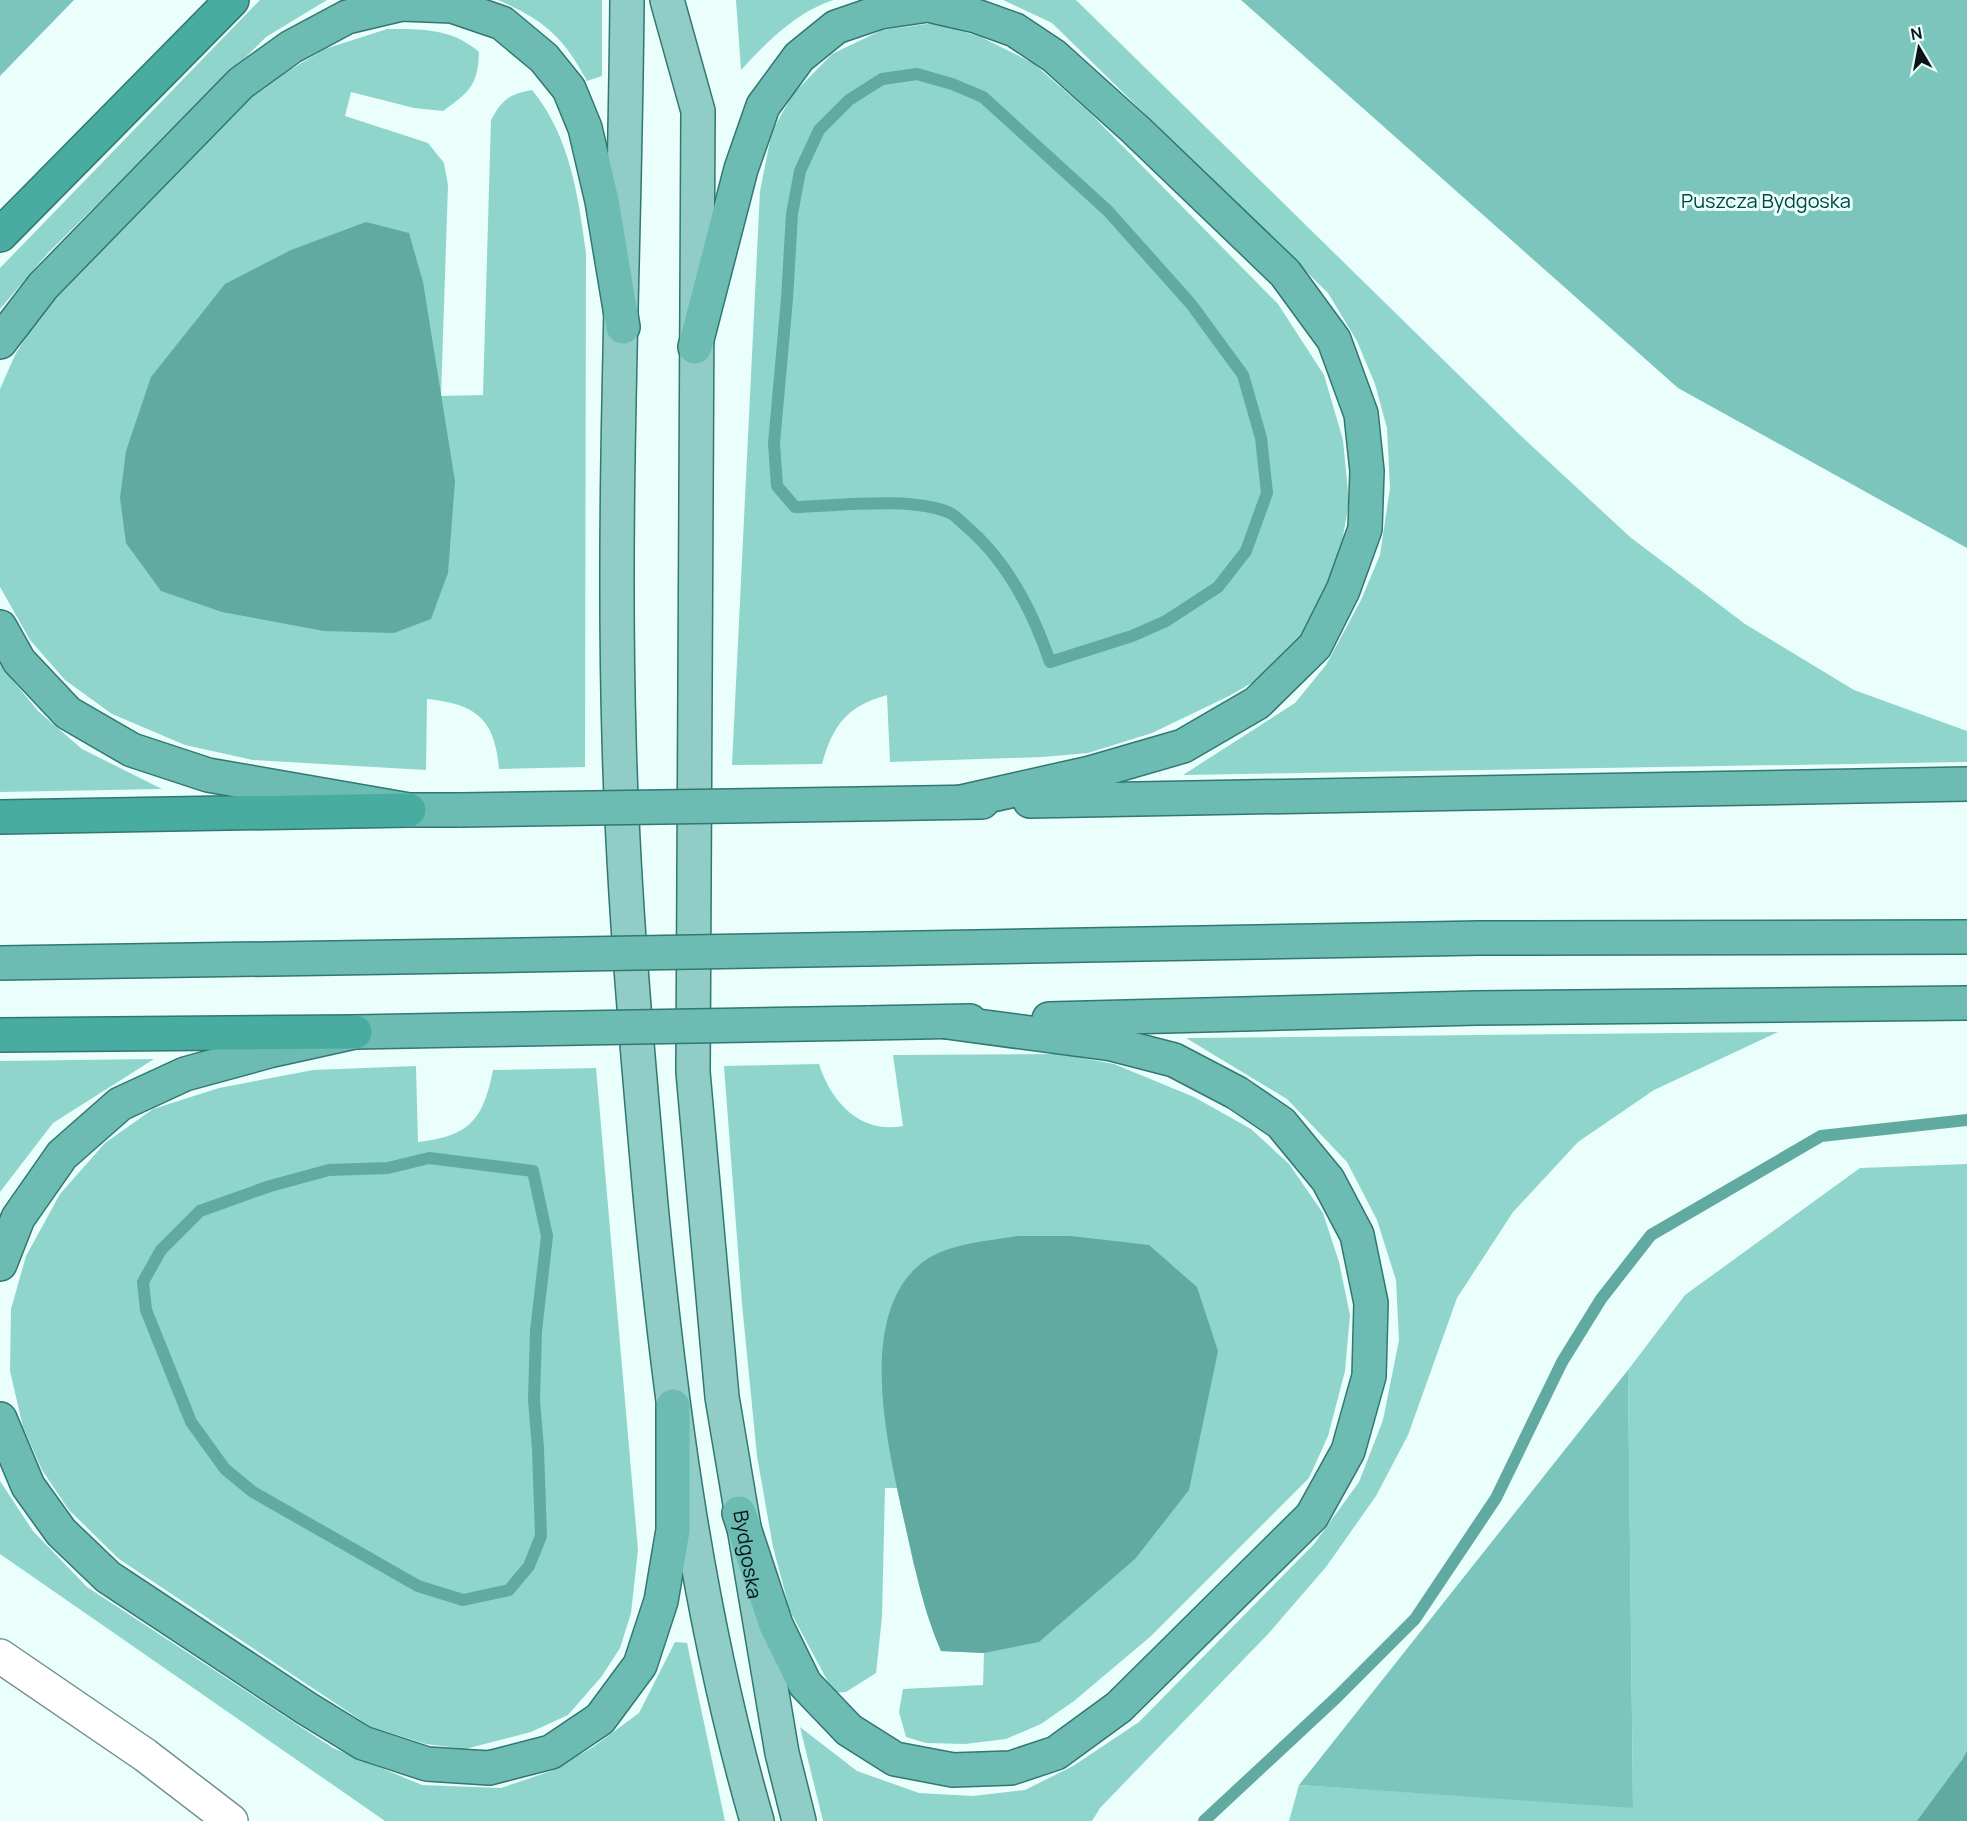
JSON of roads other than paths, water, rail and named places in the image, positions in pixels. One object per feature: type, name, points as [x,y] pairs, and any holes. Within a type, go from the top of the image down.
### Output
[{"type":"highway","points":[[0,235],[232,0]]},
{"type":"highway","points":[[0,342],[43,286],[241,83],[291,47],[347,17],[402,4],[452,6],[502,23],[544,58],[569,89],[585,128],[602,201],[622,327]]},
{"type":"highway","points":[[695,347],[741,169],[763,106],[799,57],[836,27],[879,12],[928,5],[976,16],[1015,30],[1054,56],[1136,130],[1286,273],[1334,340],[1361,414],[1367,471],[1365,529],[1343,590],[1315,646],[1257,704],[1183,747],[1090,773],[961,802]]},
{"type":"highway","points":[[0,627],[19,662],[68,713],[132,750],[208,775],[409,810]]},
{"type":"highway","points":[[0,817],[1967,784]]},
{"type":"highway","points":[[0,963],[1492,938],[1967,937]]},
{"type":"highway","points":[[0,1035],[355,1032],[947,1022],[1476,1008],[1967,1003]]},
{"type":"highway","points":[[740,1513],[776,1625],[804,1684],[849,1730],[895,1759],[953,1770],[1011,1768],[1056,1753],[1119,1707],[1312,1516],[1348,1451],[1369,1376],[1371,1303],[1357,1235],[1328,1180],[1281,1123],[1237,1093],[1174,1060],[1112,1044],[947,1022]]},
{"type":"highway","points":[[0,1264],[18,1218],[62,1155],[120,1104],[185,1074],[269,1051],[355,1032]]},
{"type":"highway","points":[[0,1419],[28,1486],[61,1532],[108,1577],[363,1743],[427,1764],[489,1768],[551,1752],[600,1719],[640,1665],[661,1601],[673,1530],[673,1406]]},
{"type":"main road","points":[[627,0],[618,536],[619,738],[639,1071],[673,1406],[714,1641],[741,1765],[758,1821]]},
{"type":"main road","name":"Bydgoska","points":[[667,0],[698,111],[693,1072],[710,1283],[722,1397],[782,1753],[799,1821]]},
{"type":"street","points":[[0,1656],[145,1755],[231,1821]]},
{"type":"waterway","points":[[917,74],[952,84],[983,97],[1108,211],[1191,304],[1243,375],[1261,438],[1267,493],[1246,551],[1218,587],[1166,621],[1132,636],[1050,662],[1036,625],[1007,572],[982,541],[952,514],[934,508],[895,503],[795,507],[777,486],[774,443],[792,214],[800,171],[819,130],[849,100],[882,79],[917,74]]},
{"type":"waterway","points":[[1204,1821],[1337,1697],[1415,1619],[1496,1498],[1562,1362],[1601,1299],[1651,1235],[1821,1136],[1967,1120]]},
{"type":"waterway","points":[[429,1158],[533,1171],[547,1236],[536,1331],[534,1400],[541,1536],[529,1566],[509,1590],[463,1600],[418,1586],[253,1492],[225,1469],[191,1422],[146,1310],[143,1282],[161,1250],[200,1211],[270,1186],[329,1170],[388,1168],[429,1158]]},
{"type":"park label","name":"Puszcza Bydgoska","points":[[1766,200]]}]
